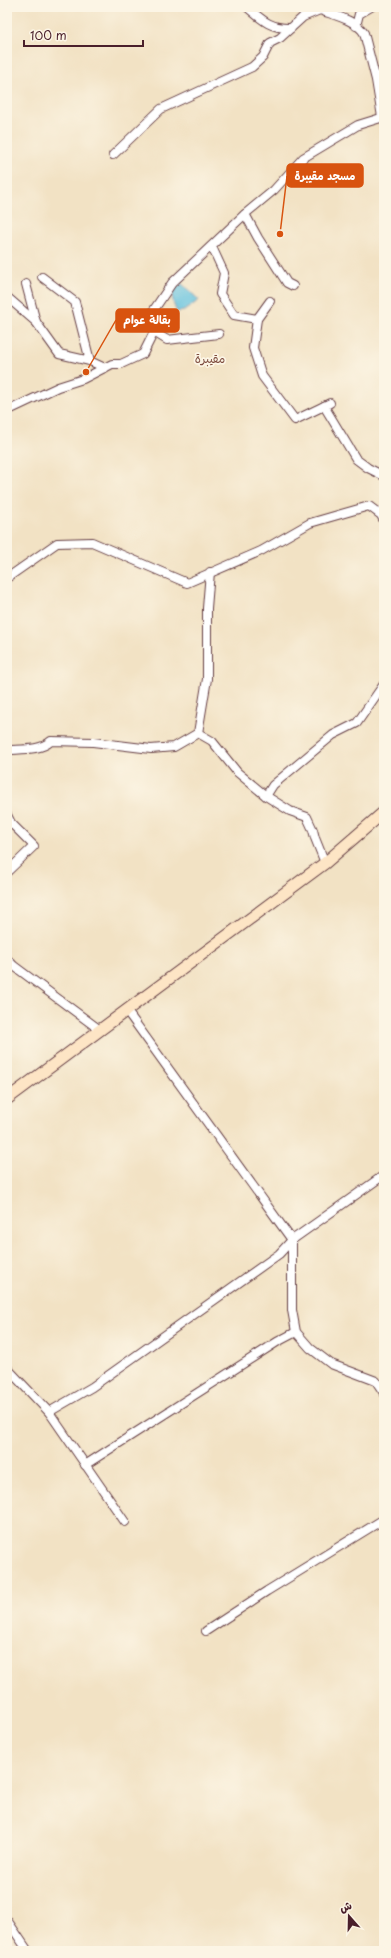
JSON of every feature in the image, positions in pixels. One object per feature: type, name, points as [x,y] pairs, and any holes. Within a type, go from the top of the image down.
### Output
[{"type":"street","points":[[248,7],[263,21],[278,28],[291,28]]},
{"type":"street","points":[[356,26],[359,14],[371,7]]},
{"type":"street","points":[[113,155],[161,109],[252,67],[263,57],[270,43],[280,38],[303,17],[320,10],[340,17],[361,29],[364,33],[376,80],[383,117],[358,125],[303,158],[274,190],[245,214],[172,283],[149,317],[154,332],[167,340],[219,334]]},
{"type":"street","points":[[245,214],[258,238],[287,283],[293,286]]},
{"type":"street","points":[[212,246],[224,272],[220,294],[234,315],[257,319]]},
{"type":"street","points":[[42,277],[75,302],[90,361]]},
{"type":"street","points":[[26,284],[36,322]]},
{"type":"street","points":[[7,297],[36,322],[59,354],[90,361],[105,368]]},
{"type":"street","points":[[270,301],[257,319],[254,348],[262,376],[275,391],[293,419],[297,420],[327,404],[356,459],[368,468],[384,476]]},
{"type":"street","points":[[7,411],[58,387],[83,379],[112,364],[121,364],[143,354],[154,332]]},
{"type":"street","points":[[7,578],[57,543],[92,542],[186,583],[261,551],[310,523],[369,506],[381,515],[384,521]]},
{"type":"street","points":[[198,733],[207,679],[207,608],[210,572]]},
{"type":"street","points":[[266,796],[273,785],[333,735],[357,723],[384,684]]},
{"type":"street","points":[[7,750],[46,746],[51,741],[94,742],[151,749],[174,747],[198,733]]},
{"type":"street","points":[[198,733],[212,741],[237,772],[266,796],[290,811],[306,817],[313,830],[325,863]]},
{"type":"street","points":[[7,1099],[325,863],[384,812]]},
{"type":"street","points":[[7,815],[11,823],[34,846],[7,872]]},
{"type":"street","points":[[7,959],[14,966],[100,1030]]},
{"type":"street","points":[[126,1010],[292,1240],[292,1310],[296,1332],[310,1348],[331,1364],[376,1381],[384,1393]]},
{"type":"street","points":[[49,1412],[92,1387],[150,1346],[279,1254],[292,1240],[384,1175]]},
{"type":"street","points":[[85,1465],[277,1342],[296,1332]]},
{"type":"street","points":[[7,1368],[49,1412],[126,1522]]},
{"type":"street","points":[[206,1631],[384,1519]]},
{"type":"street","points":[[7,1920],[28,1951]]},
{"type":"water","points":[[181,283],[199,300],[184,311],[177,312],[173,300],[173,293],[177,286]]},
{"type":"place","name":"مسجد مقيبرة","points":[[280,234]]},
{"type":"place","name":"بقالة عوام","points":[[86,372]]},
{"type":"district","name":"مقيبرة","points":[[210,359]]}]
